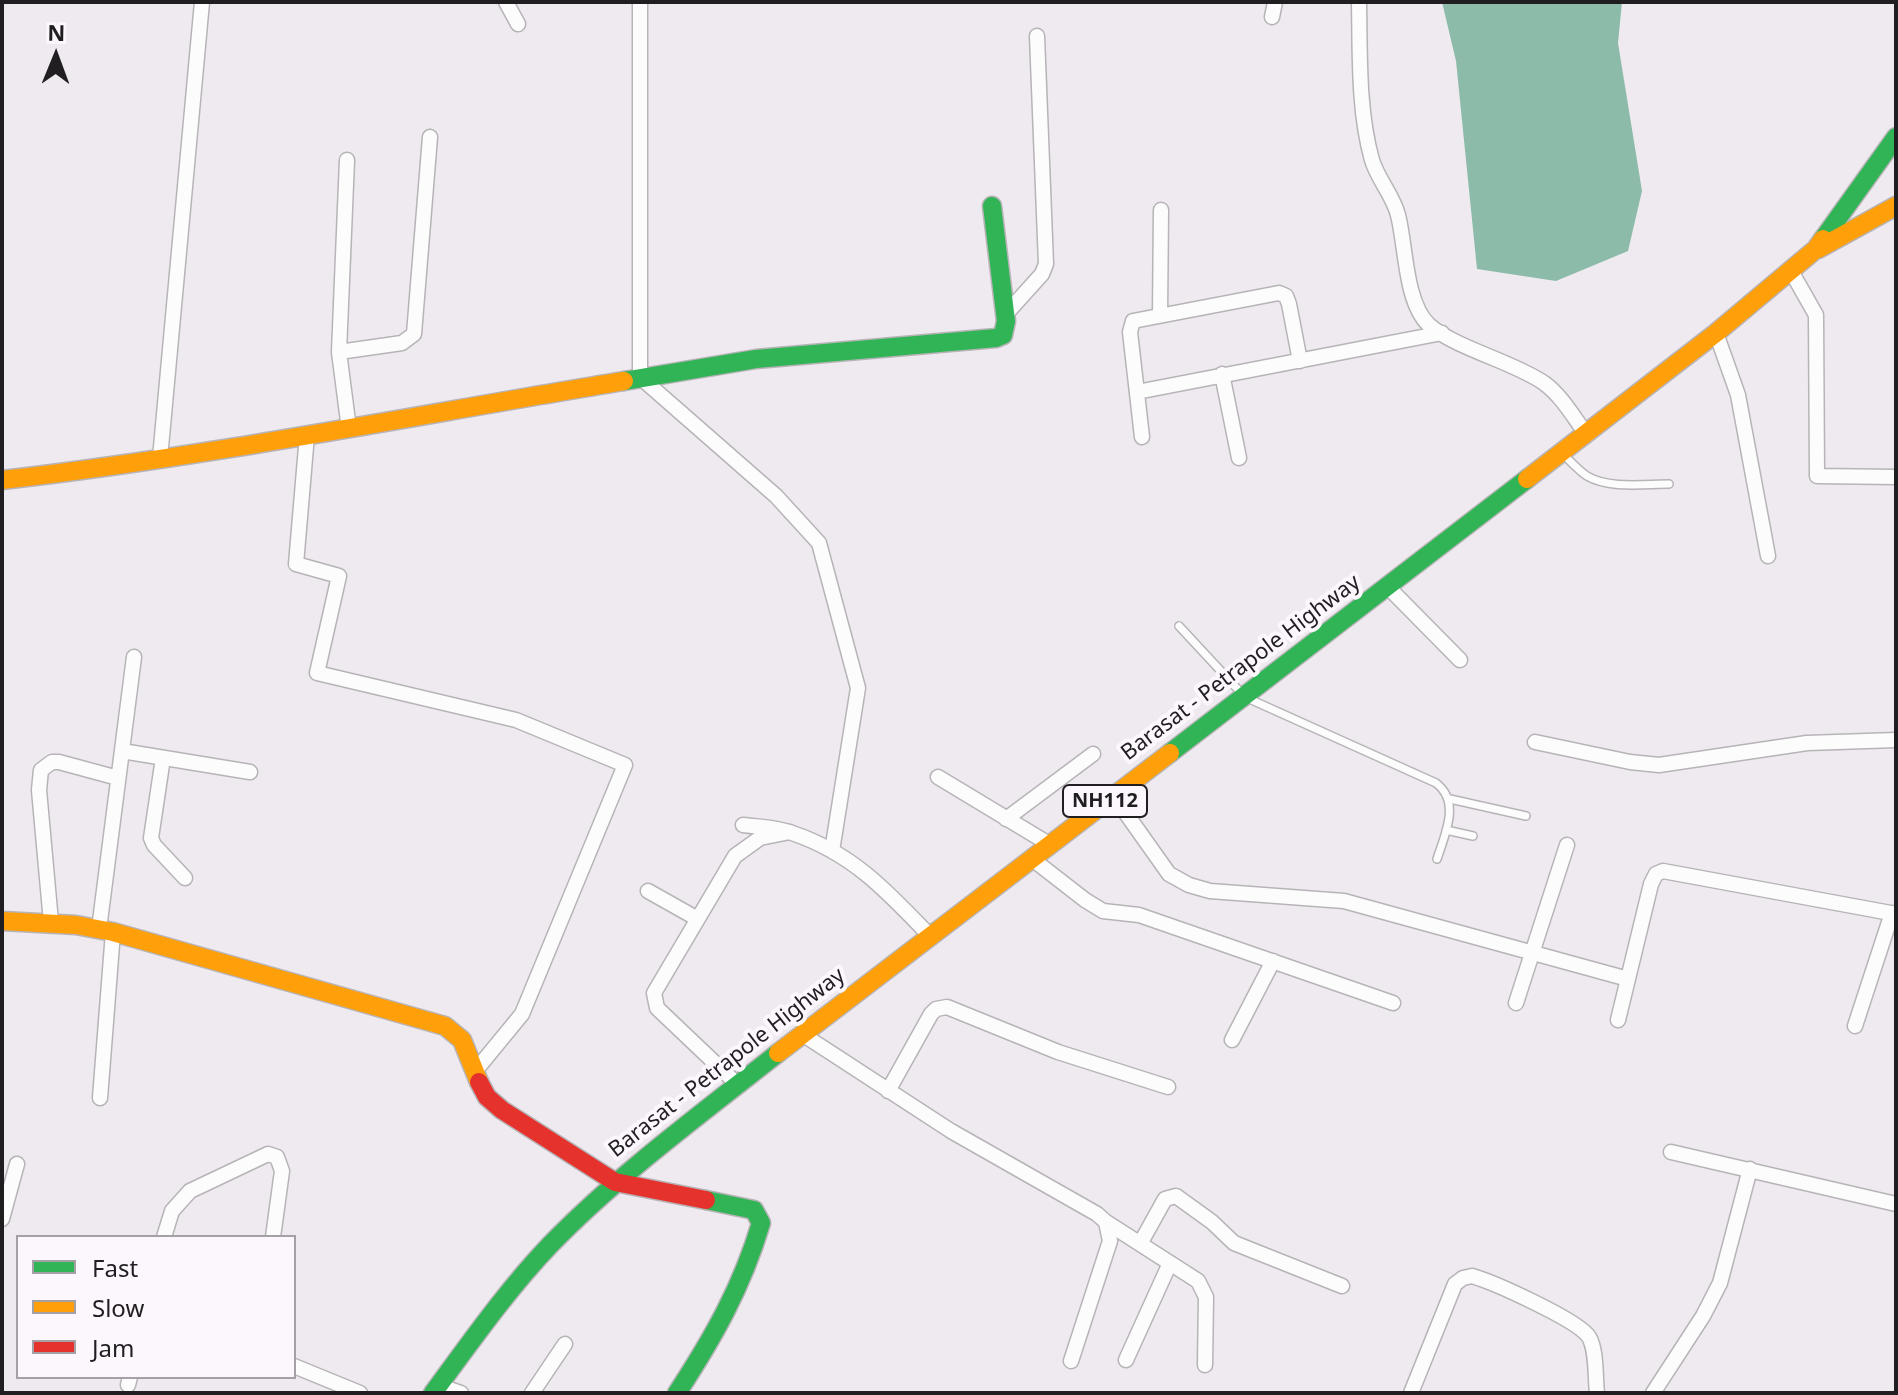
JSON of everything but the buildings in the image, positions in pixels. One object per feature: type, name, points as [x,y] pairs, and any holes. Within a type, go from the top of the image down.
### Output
[{"type":"main road","name":"Barasat - Petrapole Highway","points":[[436,1389],[548,1247],[615,1182],[737,1084],[1587,435],[1716,333],[1816,249],[1896,137]]},
{"type":"main road","points":[[2,480],[349,429],[756,359],[996,338],[1003,335],[1006,329],[992,206]]},
{"type":"main road","points":[[1816,249],[1896,206]]},
{"type":"main road","points":[[2,921],[51,922],[106,931],[445,1026],[456,1031],[463,1040],[488,1098],[615,1182],[747,1207],[759,1215],[761,1223],[748,1266],[713,1338],[677,1393]]},
{"type":"street","points":[[160,458],[202,2]]},
{"type":"street","points":[[506,2],[518,24]]},
{"type":"street","points":[[640,2],[640,377],[776,496],[819,543],[858,688],[832,851]]},
{"type":"street","points":[[1359,2],[1360,76],[1371,156],[1398,213],[1413,298],[1421,316],[1442,333],[1540,381],[1557,396],[1587,435]]},
{"type":"street","points":[[1005,315],[1042,274],[1046,264],[1037,36]]},
{"type":"street","points":[[339,352],[402,343],[414,334],[430,137]]},
{"type":"street","points":[[347,160],[339,352],[349,429]]},
{"type":"street","points":[[1160,315],[1161,210]]},
{"type":"street","points":[[1791,271],[1816,315],[1817,476],[1896,477]]},
{"type":"street","points":[[1142,437],[1130,325],[1133,321],[1279,293],[1286,296],[1289,304],[1300,361]]},
{"type":"street","points":[[1137,392],[1442,333]]},
{"type":"street","points":[[1716,333],[1738,395],[1768,556]]},
{"type":"street","points":[[1222,374],[1239,458]]},
{"type":"street","points":[[307,435],[296,564],[339,576],[317,673],[516,720],[625,765],[522,1014],[476,1070]]},
{"type":"street","points":[[1387,586],[1460,660]]},
{"type":"street","points":[[100,1098],[106,931],[118,778],[134,657]]},
{"type":"street","points":[[1535,742],[1659,765],[1801,744],[1896,740]]},
{"type":"street","points":[[122,751],[250,772]]},
{"type":"street","points":[[1006,819],[1093,754]]},
{"type":"street","points":[[163,758],[151,838],[185,878]]},
{"type":"street","points":[[51,922],[39,790],[41,770],[52,762],[59,762],[118,778]]},
{"type":"street","points":[[938,777],[1049,844]]},
{"type":"street","points":[[1113,795],[1169,874],[1189,885],[1210,891],[1344,901],[1628,979]]},
{"type":"street","points":[[743,825],[790,832],[832,851],[878,882],[930,936]]},
{"type":"street","points":[[737,1084],[657,1008],[654,1000],[658,984],[735,856],[760,838],[790,832]]},
{"type":"street","points":[[1516,1003],[1567,845]]},
{"type":"street","points":[[1031,858],[1103,911],[1139,915],[1393,1003]]},
{"type":"street","points":[[1618,1020],[1651,884],[1656,874],[1663,871],[1894,914],[1855,1026]]},
{"type":"street","points":[[648,891],[696,918]]},
{"type":"street","points":[[1232,1040],[1273,961]]},
{"type":"street","points":[[888,1091],[931,1014],[936,1009],[947,1007],[1058,1052],[1168,1087]]},
{"type":"street","points":[[802,1034],[951,1131],[1097,1214],[1198,1281],[1206,1297],[1205,1365]]},
{"type":"street","points":[[1671,1152],[1896,1204]]},
{"type":"street","points":[[165,1235],[172,1211],[190,1191],[268,1154],[277,1157],[282,1171],[273,1235]]},
{"type":"street","points":[[2,1219],[17,1164]]},
{"type":"street","points":[[1653,1393],[1703,1316],[1720,1283],[1750,1169]]},
{"type":"street","points":[[1140,1244],[1165,1199],[1176,1196],[1212,1222],[1234,1243],[1342,1286]]},
{"type":"street","points":[[1071,1361],[1110,1241],[1106,1222]]},
{"type":"street","points":[[1126,1360],[1170,1263]]},
{"type":"street","points":[[1411,1393],[1455,1284],[1472,1276],[1539,1305],[1586,1333],[1592,1348],[1597,1393]]},
{"type":"street","points":[[532,1393],[565,1344]]},
{"type":"street","points":[[296,1367],[360,1393]]},
{"type":"street","points":[[436,1389],[461,1393]]},
{"type":"lane","points":[[1562,453],[1586,476],[1596,480],[1669,484]]},
{"type":"lane","points":[[1179,626],[1245,697],[1446,790],[1450,799],[1446,830],[1437,859]]},
{"type":"lane","points":[[1450,799],[1526,816]]},
{"type":"lane","points":[[1446,830],[1473,836]]},
{"type":"shaded area","points":[[1442,2],[1622,2],[1618,43],[1642,191],[1628,251],[1556,281],[1477,269],[1456,61]]},
{"type":"traffic: fast","points":[[1823,239],[1896,137]]},
{"type":"traffic: fast","points":[[624,381],[756,359],[1003,335],[1006,321],[992,206]]},
{"type":"traffic: fast","points":[[1170,753],[1527,479]]},
{"type":"traffic: fast","points":[[433,1393],[519,1280],[576,1219],[661,1146],[778,1053]]},
{"type":"traffic: fast","points":[[677,1393],[725,1311],[745,1269],[761,1223],[754,1210],[706,1200]]},
{"type":"traffic: slow","points":[[1818,249],[1896,206]]},
{"type":"traffic: slow","points":[[1527,479],[1716,333],[1816,249],[1823,239]]},
{"type":"traffic: slow","points":[[2,480],[236,447],[624,381]]},
{"type":"traffic: slow","points":[[778,1053],[1170,753]]},
{"type":"traffic: slow","points":[[2,921],[76,925],[113,932],[445,1026],[462,1040],[479,1082]]},
{"type":"traffic: jam","points":[[479,1082],[487,1097],[502,1110],[615,1182],[706,1200]]}]
